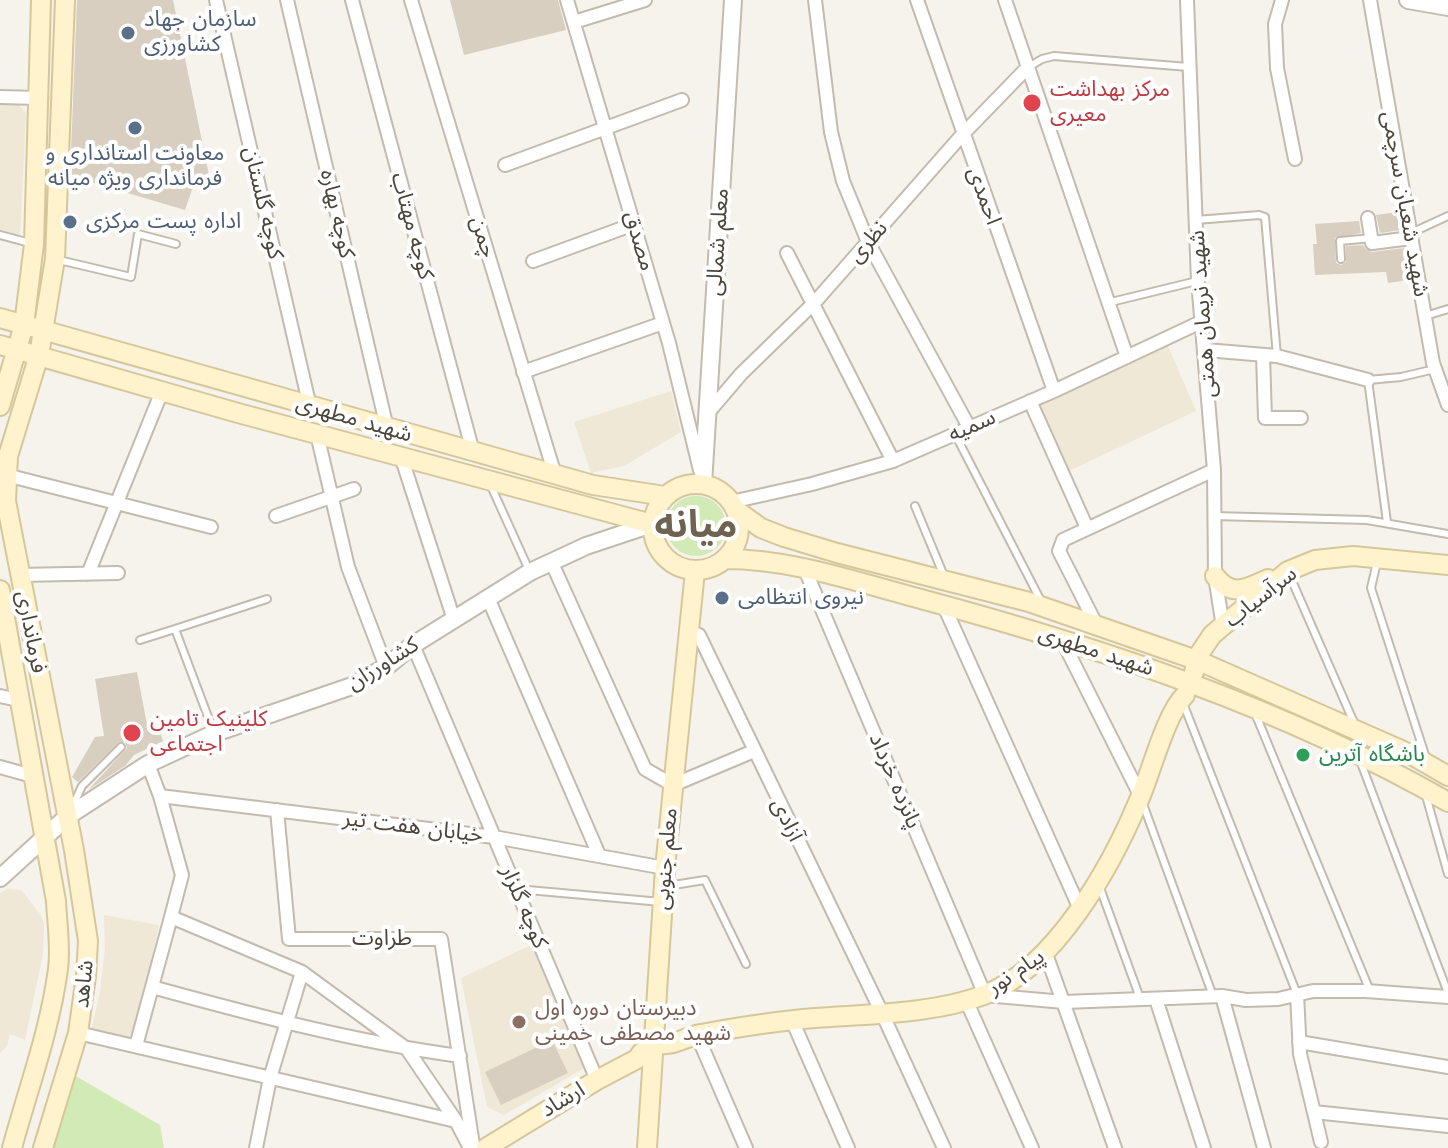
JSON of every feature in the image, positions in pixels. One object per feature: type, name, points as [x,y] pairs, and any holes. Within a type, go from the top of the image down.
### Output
[{"type":"main road","points":[[0,406],[19,350],[34,244],[41,0]]},
{"type":"main road","points":[[45,330],[55,259],[65,0]]},
{"type":"main road","points":[[37,131],[59,131]]},
{"type":"main road","points":[[0,318],[24,325]]},
{"type":"main road","name":"شهید مطهری","points":[[24,325],[555,475],[619,491],[665,496]]},
{"type":"main road","name":"فرمانداری","points":[[45,330],[8,456],[6,501],[68,816]]},
{"type":"main road","points":[[0,345],[19,350]]},
{"type":"main road","name":"شهید مطهری","points":[[19,350],[652,524]]},
{"type":"main road","points":[[703,484],[714,487],[734,506],[739,537],[725,559],[706,570],[695,571],[669,562],[653,538],[652,524],[665,496],[682,486],[703,484]]},
{"type":"main road","name":"شهید مطهری","points":[[734,506],[761,528],[784,537],[1044,608],[1199,660],[1357,730],[1448,776]]},
{"type":"main road","name":"سرآسیاب","points":[[1186,693],[1200,653],[1212,635],[1288,571],[1315,560],[1353,556],[1447,568]]},
{"type":"main road","name":"شهید مطهری","points":[[725,559],[751,559],[804,567],[1062,640],[1186,693],[1254,710],[1359,756],[1448,802]]},
{"type":"main road","name":"معلم جنوبی","points":[[647,1148],[663,886],[695,571]]},
{"type":"main road","points":[[1215,576],[1223,587],[1234,591],[1288,571]]},
{"type":"main road","points":[[0,577],[19,575]]},
{"type":"main road","name":"فرمانداری","points":[[0,590],[43,839]]},
{"type":"main road","name":"پیام نور","points":[[652,1048],[687,1034],[792,1020],[882,1013],[966,1000],[985,995],[1017,976],[1046,954],[1097,881],[1141,797],[1164,729],[1186,693]]},
{"type":"main road","name":"شاهد","points":[[43,1148],[78,1033],[86,976],[88,941],[84,904],[68,816]]},
{"type":"main road","name":"شاهد","points":[[12,1148],[47,1023],[58,967],[56,901],[43,839]]},
{"type":"main road","name":"ارشاد","points":[[486,1148],[504,1142],[652,1048]]},
{"type":"street","name":"کوچه گلستان","points":[[216,0],[310,407]]},
{"type":"street","name":"کوچه بهاره","points":[[287,0],[387,428]]},
{"type":"street","name":"کوچه مهتاب","points":[[352,0],[473,452]]},
{"type":"street","name":"چمن","points":[[411,0],[555,475]]},
{"type":"street","name":"مصدق","points":[[567,0],[663,323],[703,484]]},
{"type":"street","points":[[574,22],[645,0]]},
{"type":"street","name":"معلم شمالی","points":[[703,484],[733,0]]},
{"type":"street","points":[[815,0],[831,132],[843,181],[868,242],[969,427]]},
{"type":"street","name":"احمدی","points":[[917,0],[1054,391]]},
{"type":"street","points":[[1005,0],[1127,357]]},
{"type":"street","name":"شهید نریمان همتی","points":[[1187,0],[1198,281],[1214,470],[1215,576],[1220,630]]},
{"type":"street","points":[[1282,0],[1275,24],[1277,68],[1295,159]]},
{"type":"street","name":"شهید شعبان سرچمی","points":[[1370,0],[1435,369],[1448,405]]},
{"type":"street","points":[[1408,0],[1448,7]]},
{"type":"street","name":"نظری","points":[[707,414],[741,374],[815,302],[962,135],[1027,68]]},
{"type":"street","points":[[0,97],[38,98]]},
{"type":"street","points":[[505,165],[682,100]]},
{"type":"street","points":[[1368,218],[1372,243],[1411,236]]},
{"type":"street","points":[[533,261],[634,224]]},
{"type":"street","points":[[787,253],[815,302],[893,461]]},
{"type":"street","name":"سمیه","points":[[734,506],[893,461],[1054,391],[1201,322]]},
{"type":"street","points":[[523,372],[663,323]]},
{"type":"street","points":[[1206,350],[1270,355],[1368,380]]},
{"type":"street","points":[[1270,355],[1265,418],[1301,418]]},
{"type":"street","points":[[88,574],[162,391]]},
{"type":"street","points":[[1030,401],[1087,528]]},
{"type":"street","points":[[317,434],[348,567],[386,667]]},
{"type":"street","points":[[401,456],[454,620]]},
{"type":"street","points":[[1097,626],[1059,551],[1063,540],[1214,470]]},
{"type":"street","points":[[6,475],[211,527]]},
{"type":"street","points":[[276,516],[354,489]]},
{"type":"street","name":"کشاورزان","points":[[43,839],[68,816],[148,764],[215,733],[352,686],[530,572],[551,561],[652,524]]},
{"type":"street","points":[[551,561],[645,769],[673,785],[754,751]]},
{"type":"street","name":"پانزده خرداد","points":[[804,567],[985,995]]},
{"type":"street","points":[[19,575],[118,573]]},
{"type":"street","points":[[488,598],[599,855]]},
{"type":"street","points":[[944,606],[1080,909]]},
{"type":"street","name":"آزادی","points":[[689,632],[699,635],[944,1148]]},
{"type":"street","points":[[1062,640],[1141,797]]},
{"type":"street","name":"کوچه گلزار","points":[[413,645],[599,1079]]},
{"type":"street","points":[[0,696],[19,700]]},
{"type":"street","points":[[136,1046],[182,875],[148,764]]},
{"type":"street","points":[[0,767],[32,776]]},
{"type":"street","name":"خیابان هفت تیر","points":[[160,796],[494,837],[599,855],[663,886]]},
{"type":"street","name":"طراوت","points":[[277,810],[289,939],[441,939],[472,1148]]},
{"type":"street","points":[[0,878],[43,839]]},
{"type":"street","points":[[171,917],[302,972],[407,1049],[472,1148]]},
{"type":"street","points":[[1046,954],[1115,1148]]},
{"type":"street","points":[[256,1148],[270,1078],[302,972]]},
{"type":"street","points":[[152,987],[285,1023],[407,1049],[460,1056]]},
{"type":"street","points":[[985,995],[1064,1002],[1218,996],[1246,1000],[1278,999],[1313,991],[1448,995]]},
{"type":"street","points":[[1297,994],[1299,1042],[1321,1142]]},
{"type":"street","points":[[1218,996],[1264,1148]]},
{"type":"street","points":[[1156,999],[1204,1148]]},
{"type":"street","points":[[966,1000],[1032,1148]]},
{"type":"street","points":[[792,1020],[848,1148]]},
{"type":"street","points":[[78,1033],[456,1121]]},
{"type":"street","points":[[696,1035],[746,1148]]},
{"type":"street","points":[[1299,1042],[1448,1067]]},
{"type":"street","points":[[1314,1112],[1448,1126]]},
{"type":"lane","points":[[1027,68],[1054,56],[1189,67]]},
{"type":"lane","points":[[1411,236],[1448,216]]},
{"type":"lane","points":[[1196,220],[1265,217],[1270,355]]},
{"type":"lane","points":[[55,259],[131,277],[138,234],[176,244]]},
{"type":"lane","points":[[0,235],[34,244]]},
{"type":"lane","points":[[1341,259],[1340,241],[1372,238]]},
{"type":"lane","points":[[1107,303],[1198,281]]},
{"type":"lane","points":[[1425,316],[1448,309]]},
{"type":"lane","points":[[1387,522],[1368,380],[1435,369]]},
{"type":"lane","points":[[955,434],[1044,608]]},
{"type":"lane","points":[[488,479],[530,572]]},
{"type":"lane","points":[[915,506],[946,581]]},
{"type":"lane","points":[[1214,516],[1387,522],[1448,534]]},
{"type":"lane","points":[[1377,559],[1371,588],[1428,765]]},
{"type":"lane","points":[[1288,571],[1357,730]]},
{"type":"lane","points":[[140,640],[267,599]]},
{"type":"lane","points":[[175,629],[215,733]]},
{"type":"lane","points":[[1186,693],[1297,994]]},
{"type":"lane","points":[[1254,710],[1370,991]]},
{"type":"lane","points":[[68,816],[82,786],[121,747]]},
{"type":"lane","points":[[1359,756],[1448,995]]},
{"type":"lane","points":[[1424,789],[1448,874]]},
{"type":"lane","points":[[1141,797],[1218,996]]},
{"type":"lane","points":[[517,889],[663,886],[705,880],[746,964]]},
{"type":"lane","points":[[1097,881],[1141,999]]},
{"type":"shaded area","points":[[0,105],[19,105],[26,113],[20,237],[0,231]]},
{"type":"shaded area","points":[[1168,346],[1196,411],[1067,472],[1039,404]]},
{"type":"shaded area","points":[[671,391],[681,432],[624,466],[591,473],[574,422]]},
{"type":"shaded area","points":[[7,889],[21,890],[41,915],[44,923],[43,954],[25,1040],[10,1034],[7,1046],[0,1053],[0,893]]},
{"type":"shaded area","points":[[104,915],[159,925],[133,1041],[91,1031],[105,948]]},
{"type":"shaded area","name":"دبیرستان دوره اول شهید مصطفی خمینی","points":[[531,945],[588,1066],[504,1115],[487,1107],[461,978]]},
{"type":"green space","points":[[696,496],[718,504],[726,526],[718,548],[696,556],[674,548],[666,526],[674,504]]},
{"type":"green space","points":[[74,1075],[160,1125],[164,1148],[52,1148]]},
{"type":"building","name":"معاونت استانداری و فرمانداری ویژه میانه","points":[[77,0],[173,0],[210,180],[197,175],[185,210],[70,176]]},
{"type":"building","points":[[450,0],[558,0],[566,30],[464,55]]},
{"type":"building","points":[[1398,212],[1401,230],[1380,233],[1376,215]]},
{"type":"building","points":[[1359,221],[1361,233],[1335,238],[1336,263],[1341,265],[1346,262],[1346,246],[1363,245],[1372,252],[1404,248],[1409,280],[1388,283],[1386,272],[1315,275],[1315,224]]},
{"type":"building","name":"کلینیک تامین اجتماعی","points":[[137,672],[148,730],[158,726],[163,741],[134,755],[125,766],[88,790],[127,748],[125,742],[119,742],[78,782],[72,777],[95,737],[104,736],[95,679]]},
{"type":"building","points":[[552,1040],[568,1073],[501,1105],[485,1072]]},
{"type":"place","name":"سازمان جهاد کشاورزی","points":[[128,33]]},
{"type":"place","name":"مرکز بهداشت معیری","points":[[1032,103]]},
{"type":"place","name":"معاونت استانداری و فرمانداری ویژه میانه","points":[[135,128]]},
{"type":"place","name":"اداره پست مرکزی","points":[[70,222]]},
{"type":"place","name":"نیروی انتظامی","points":[[722,598]]},
{"type":"place","name":"کلینیک تامین اجتماعی","points":[[132,733]]},
{"type":"place","name":"باشگاه آترین","points":[[1303,755]]},
{"type":"place","name":"دبیرستان دوره اول شهید مصطفی خمینی","points":[[519,1022]]},
{"type":"district","name":"میانه","points":[[696,526]]}]
